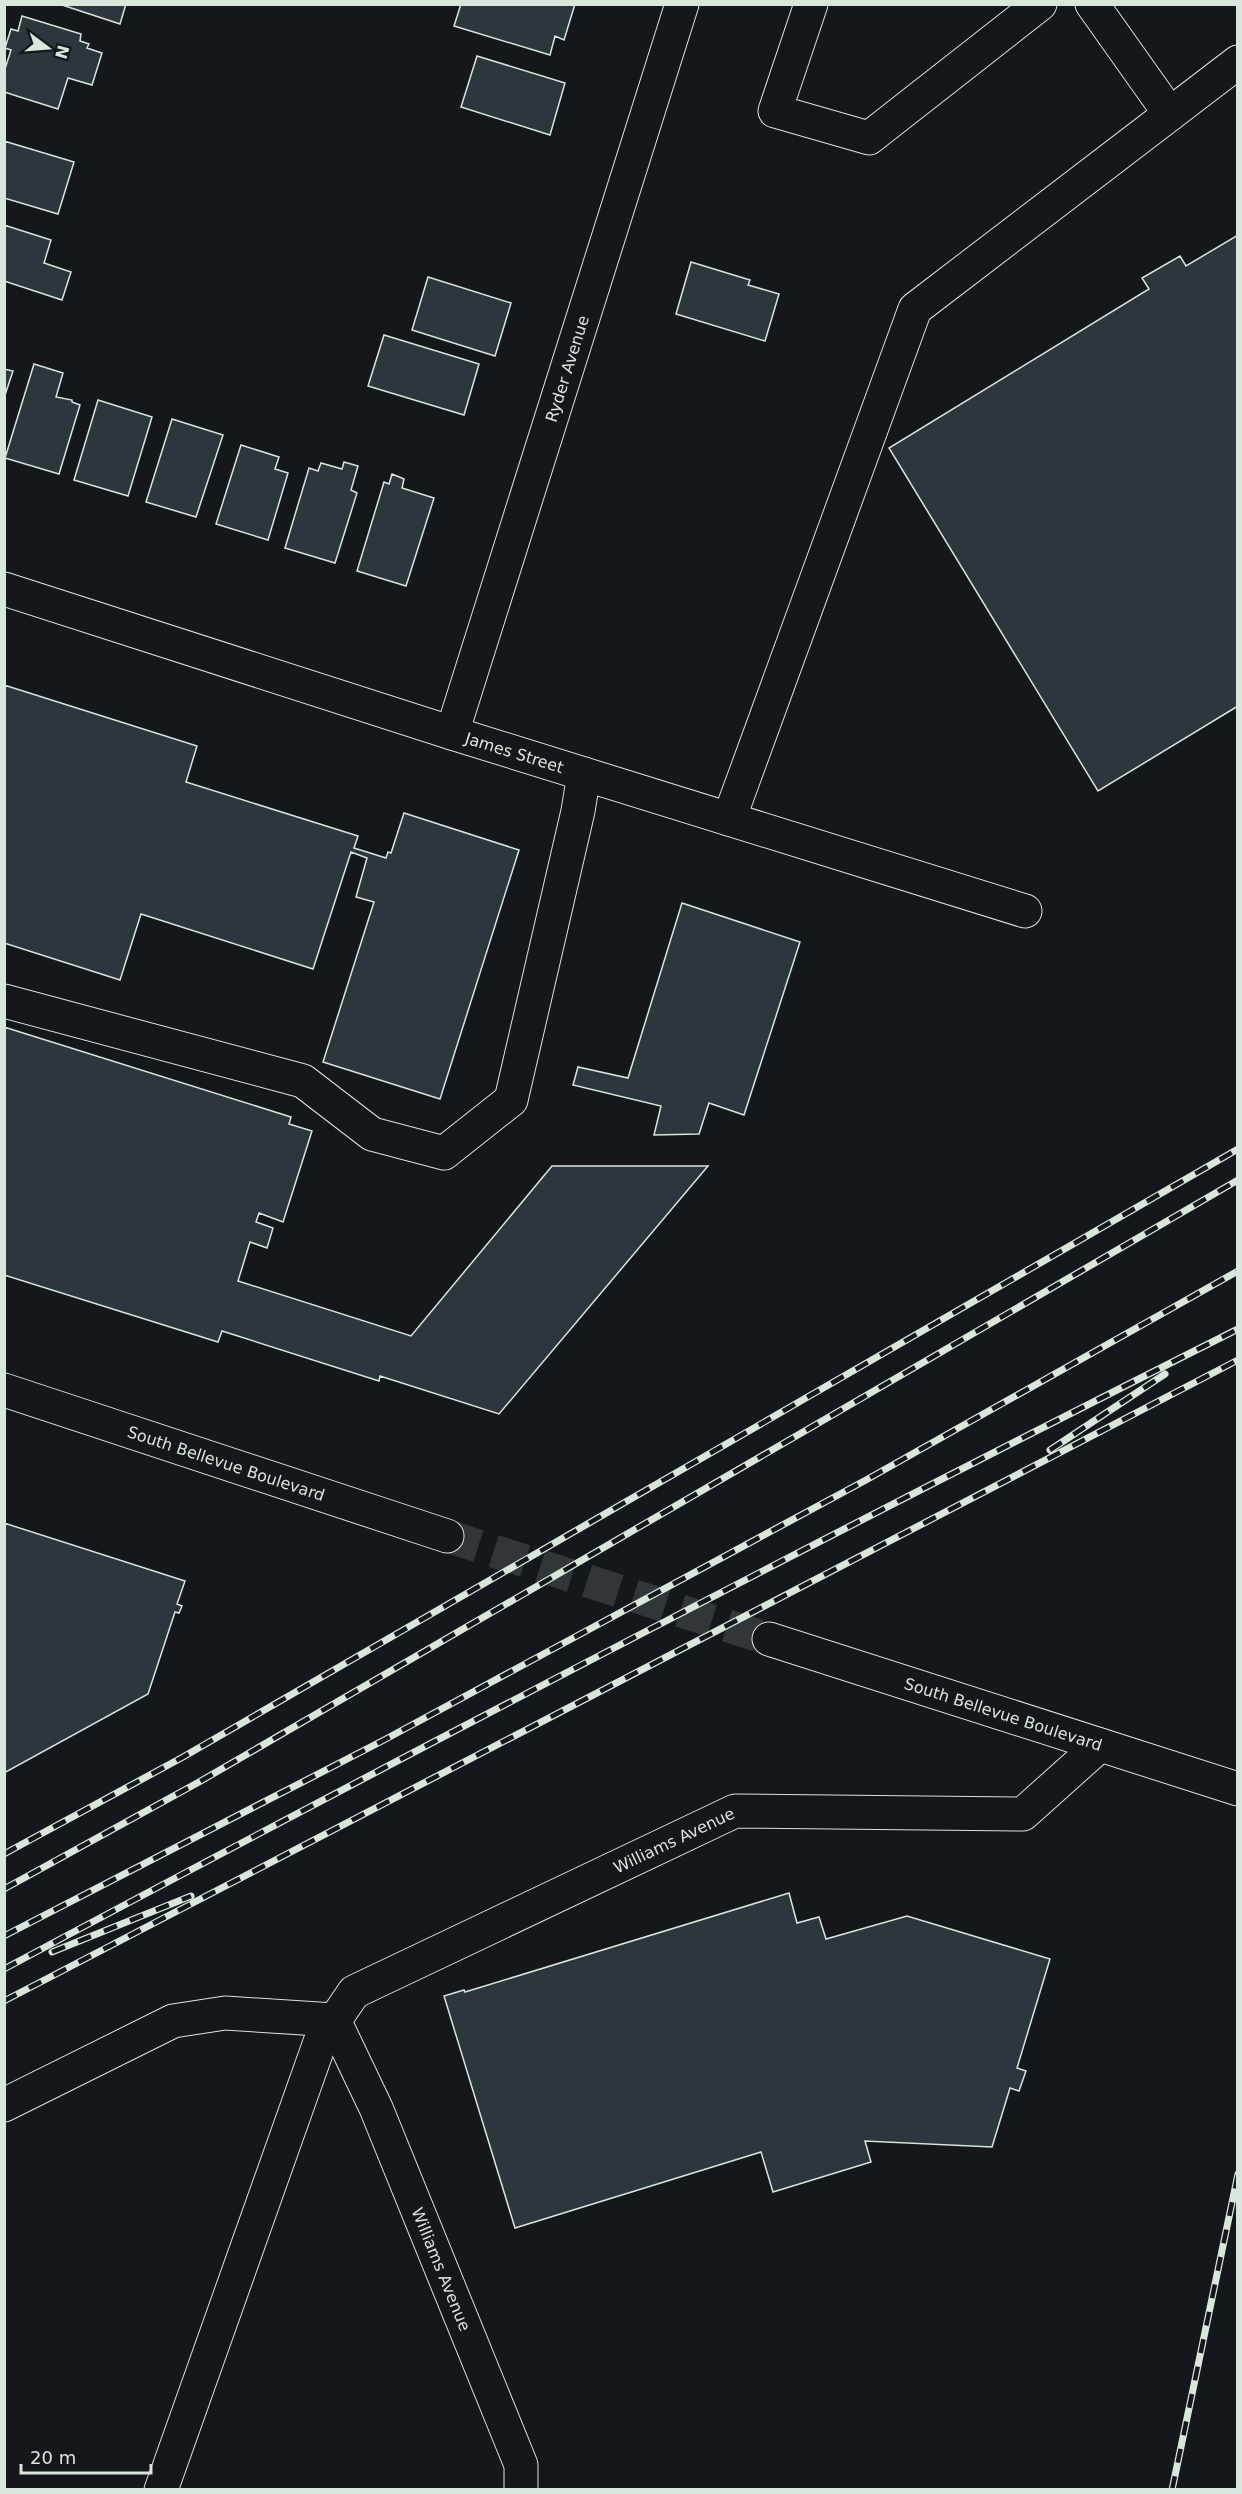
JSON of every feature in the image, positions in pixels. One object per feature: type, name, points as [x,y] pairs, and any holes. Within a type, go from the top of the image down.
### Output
[{"type":"street","name":"Ryder Avenue","points":[[452,733],[682,4]]},
{"type":"street","points":[[811,4],[775,111],[869,138],[1040,4]]},
{"type":"street","points":[[1092,4],[1170,114]]},
{"type":"street","points":[[729,819],[915,309],[1238,62]]},
{"type":"street","name":"James Street","points":[[4,588],[452,733],[1025,911]]},
{"type":"street","points":[[4,1001],[303,1081],[372,1134],[444,1153],[512,1100],[584,774]]},
{"type":"street","name":"South Bellevue Boulevard","points":[[4,1390],[447,1536]]},
{"type":"street","name":"South Bellevue Boulevard","points":[[769,1639],[1238,1789]]},
{"type":"street","name":"Williams Avenue","points":[[161,2490],[320,2042],[354,1992],[735,1811],[1023,1814],[1100,1745]]},
{"type":"street","points":[[4,2105],[173,2020],[225,2013],[334,2020]]},
{"type":"street","name":"Williams Avenue","points":[[334,2020],[376,2108],[521,2465],[521,2490]]},
{"type":"building","points":[[59,4],[126,4],[120,24]]},
{"type":"building","points":[[461,4],[575,4],[564,40],[555,36],[550,55],[454,26]]},
{"type":"building","points":[[22,16],[81,34],[80,41],[89,44],[87,48],[102,53],[92,85],[68,78],[58,109],[4,92],[4,72],[11,50],[5,48],[11,29],[18,31]]},
{"type":"building","points":[[477,56],[565,83],[550,135],[461,107]]},
{"type":"building","points":[[4,141],[74,162],[58,214],[4,198]]},
{"type":"building","points":[[4,225],[51,240],[44,263],[71,272],[62,300],[4,281]]},
{"type":"building","points":[[1238,235],[1238,706],[1098,791],[889,448],[1149,289],[1142,278],[1180,256],[1186,266]]},
{"type":"building","points":[[691,262],[750,280],[748,285],[779,294],[765,341],[676,314]]},
{"type":"building","points":[[428,277],[511,303],[495,356],[412,330]]},
{"type":"building","points":[[384,335],[479,364],[464,415],[368,386]]},
{"type":"building","points":[[34,364],[63,373],[56,397],[72,400],[80,405],[59,474],[5,458]]},
{"type":"building","points":[[4,369],[13,371],[4,398]]},
{"type":"building","points":[[98,400],[152,417],[128,496],[74,480]]},
{"type":"building","points":[[172,419],[223,435],[196,517],[146,502]]},
{"type":"building","points":[[241,445],[279,457],[275,469],[288,473],[268,540],[216,524]]},
{"type":"building","points":[[344,462],[358,466],[351,490],[357,493],[335,563],[285,548],[309,468],[318,471],[321,463],[342,469]]},
{"type":"building","points":[[392,474],[404,479],[402,488],[434,498],[406,586],[357,571],[384,482],[389,484]]},
{"type":"building","points":[[4,685],[197,746],[186,782],[358,836],[354,848],[386,858],[388,852],[391,853],[404,813],[519,850],[440,1099],[323,1062],[374,902],[356,897],[367,858],[351,852],[313,969],[141,914],[120,980],[4,943]]},
{"type":"building","points":[[682,903],[800,942],[744,1115],[709,1103],[699,1134],[654,1135],[661,1106],[573,1085],[578,1067],[628,1078]]},
{"type":"building","points":[[4,1027],[291,1117],[289,1124],[312,1131],[283,1222],[259,1213],[256,1222],[273,1228],[267,1248],[250,1242],[238,1281],[411,1336],[552,1166],[708,1166],[499,1414],[380,1376],[379,1381],[222,1331],[218,1342],[4,1275]]},
{"type":"building","points":[[4,1523],[185,1581],[177,1604],[182,1606],[179,1613],[175,1612],[148,1694],[4,1773]]},
{"type":"building","points":[[789,1893],[797,1923],[819,1917],[826,1939],[907,1916],[1050,1959],[1017,2068],[1026,2071],[1019,2091],[1010,2088],[992,2147],[865,2141],[871,2162],[773,2192],[761,2152],[515,2228],[444,1996],[464,1990],[465,1992]]},
{"type":"tunnel","points":[[447,1536],[769,1639]]},
{"type":"railway","points":[[4,1854],[183,1757],[1238,1149]]},
{"type":"railway","points":[[4,1889],[199,1782],[1238,1180]]},
{"type":"railway","points":[[4,1936],[384,1740],[866,1480],[1238,1271]]},
{"type":"railway","points":[[4,1969],[619,1645],[1238,1329]]},
{"type":"railway","points":[[4,2001],[1238,1360]]},
{"type":"railway","points":[[1050,1450],[1165,1374]]},
{"type":"railway","points":[[52,1952],[191,1896]]},
{"type":"railway","points":[[1172,2490],[1238,2174]]}]
